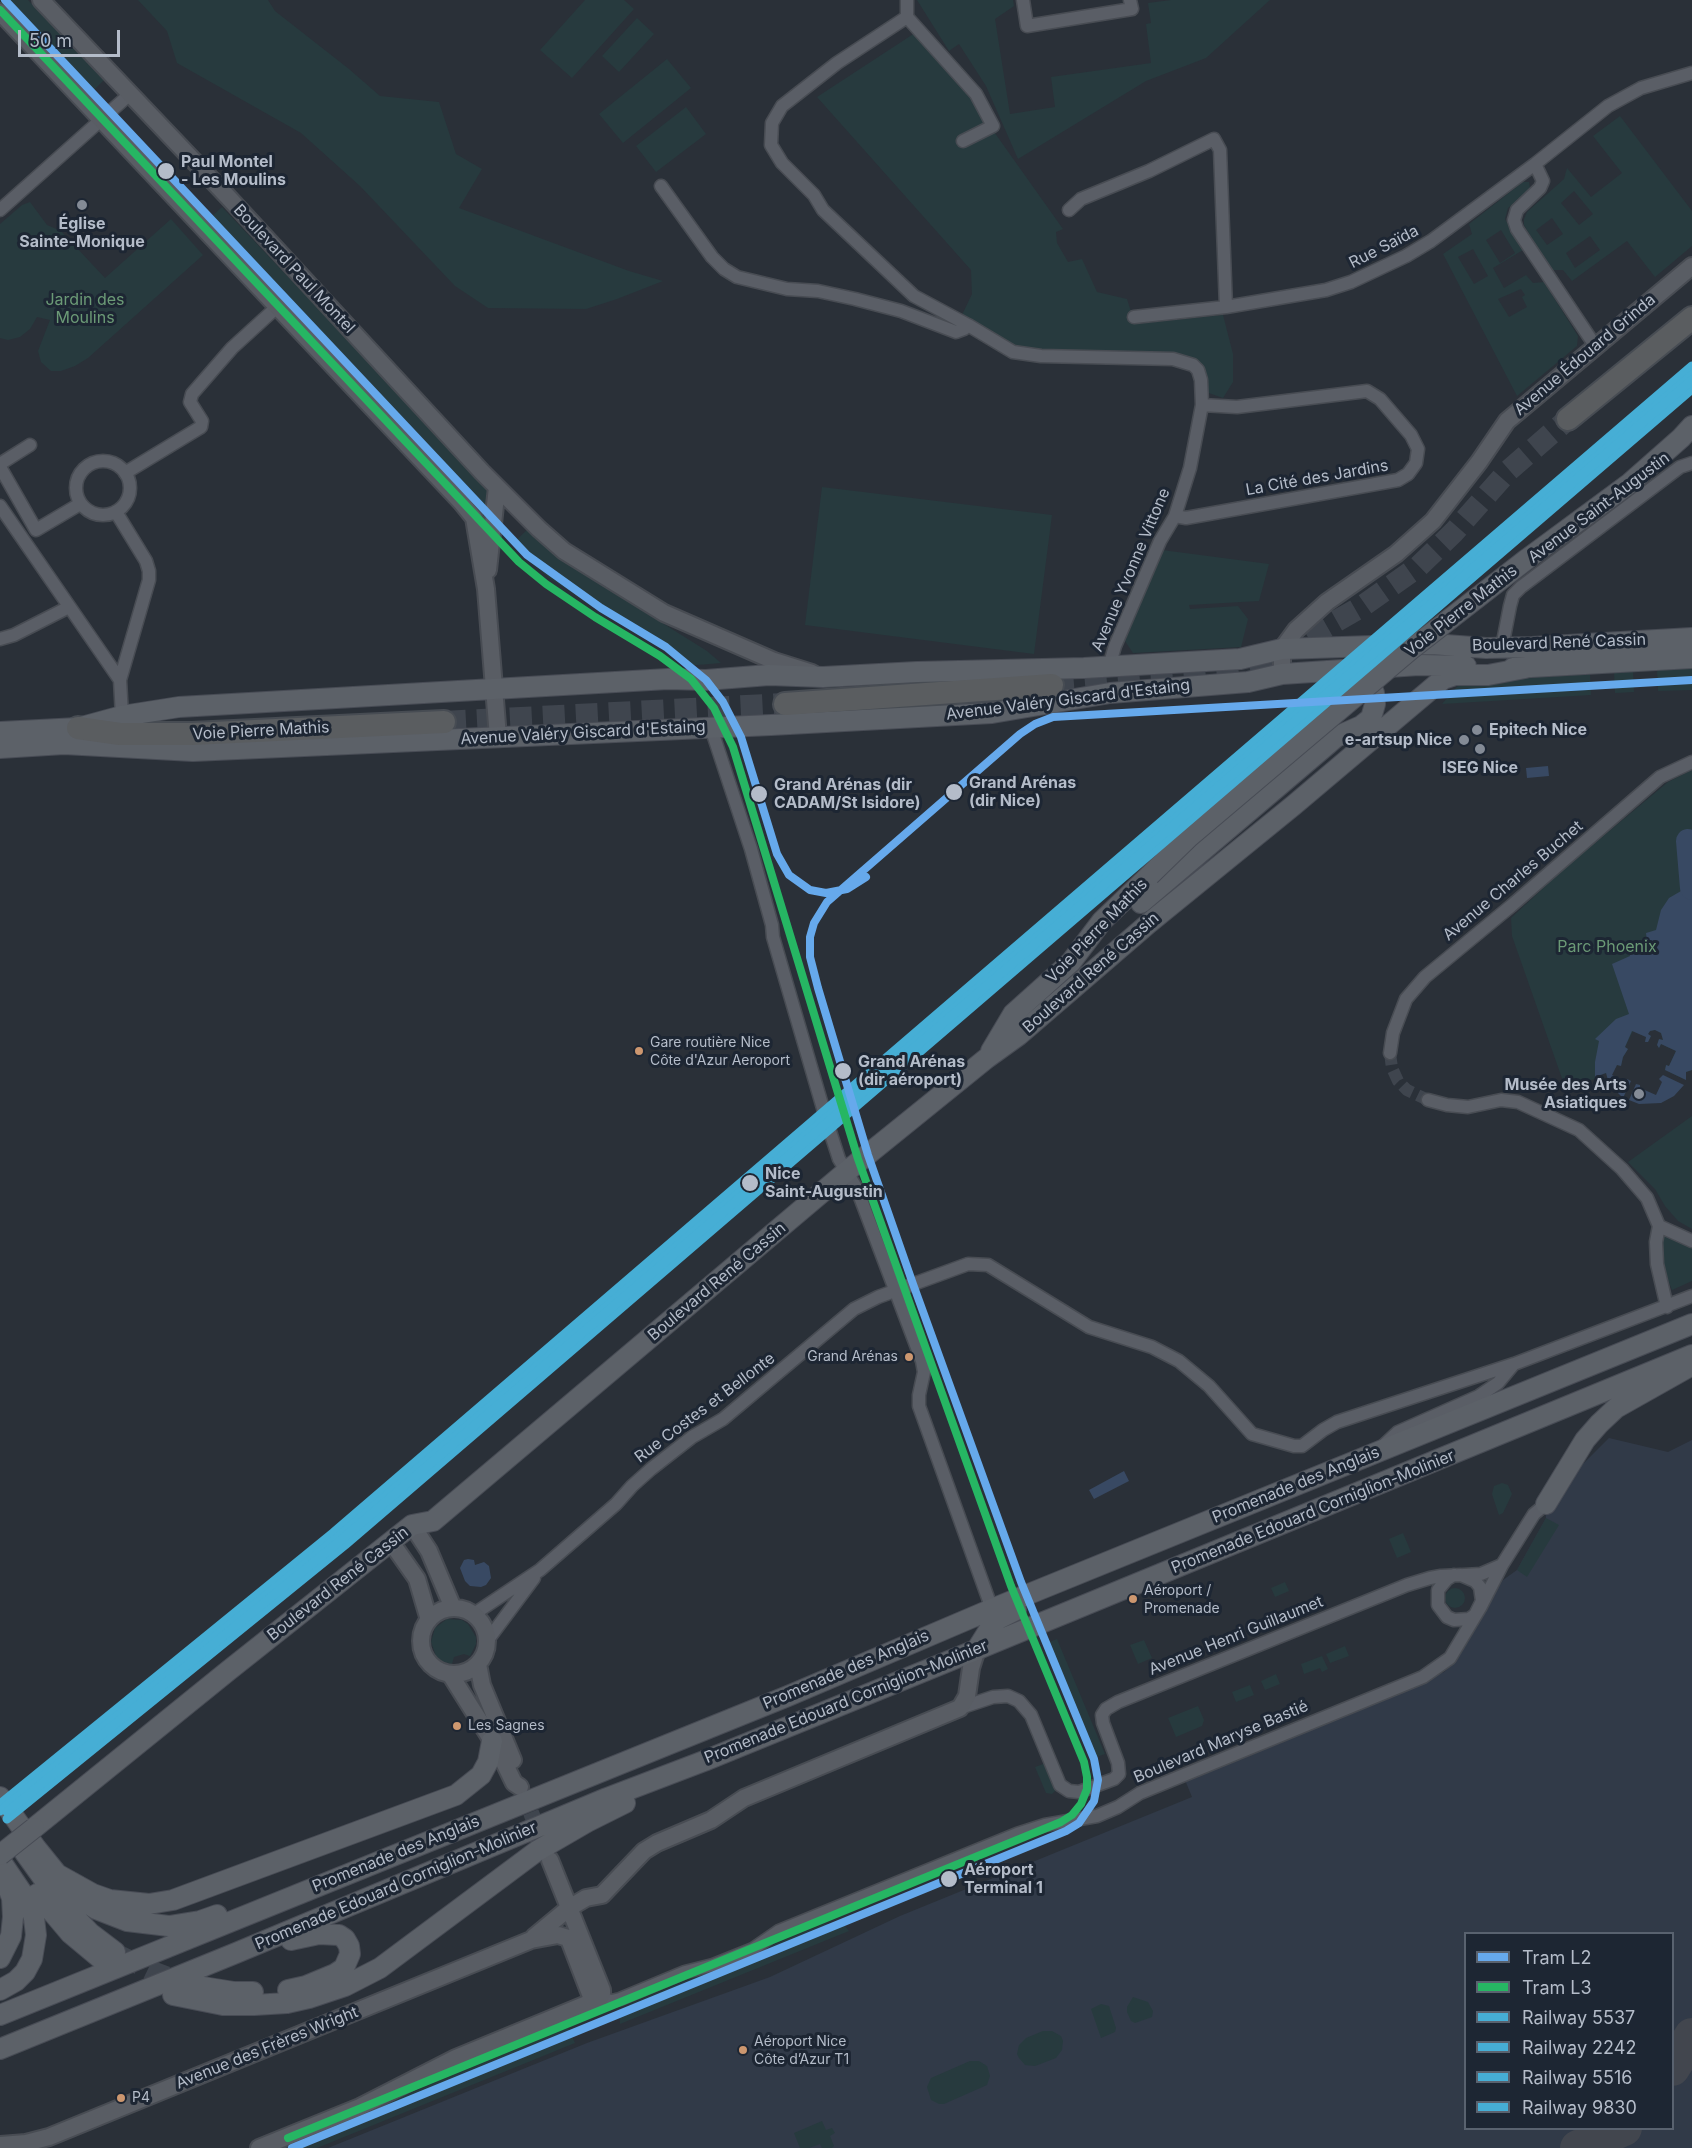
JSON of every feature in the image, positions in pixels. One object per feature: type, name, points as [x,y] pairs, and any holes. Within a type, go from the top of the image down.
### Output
[{"type":"highway","points":[[1568,419],[1692,318]]},
{"type":"highway","points":[[785,704],[1052,685]]},
{"type":"highway","name":"Voie Pierre Mathis","points":[[78,728],[120,734],[192,734],[444,722]]},
{"type":"main road","name":"Boulevard Paul Montel","points":[[41,0],[497,487],[564,551],[664,613],[774,661],[823,677]]},
{"type":"main road","points":[[0,12],[474,518],[486,589],[498,737]]},
{"type":"main road","name":"Avenue Édouard Grinda","points":[[1282,649],[1296,630],[1327,602],[1396,554],[1433,521],[1479,462],[1507,421],[1692,266]]},
{"type":"main road","name":"Voie Pierre Mathis","points":[[987,1058],[1013,1014],[1071,962],[1102,921],[1189,837],[1410,650],[1630,483],[1692,426]]},
{"type":"main road","points":[[486,589],[497,487]]},
{"type":"main road","name":"Boulevard René Cassin","points":[[1282,649],[1432,644],[1486,648],[1692,638]]},
{"type":"main road","points":[[1282,649],[1282,674]]},
{"type":"main road","name":"Avenue Valéry Giscard d'Estaing","points":[[0,732],[78,728],[122,716],[179,707],[668,679],[706,680],[746,676],[823,677],[1109,667],[1240,659],[1282,649]]},
{"type":"main road","name":"Boulevard René Cassin","points":[[1344,669],[1419,665],[1525,668],[1692,658]]},
{"type":"main road","points":[[1109,667],[1110,693]]},
{"type":"main road","name":"Boulevard René Cassin","points":[[0,1857],[246,1656],[412,1525],[433,1521],[846,1172],[987,1058],[1019,1035],[1149,923],[1448,676],[1488,675],[1525,668]]},
{"type":"main road","name":"Boulevard René Cassin","points":[[1141,903],[1328,744],[1371,718],[1374,711],[1374,693],[1368,681],[1344,669]]},
{"type":"main road","name":"Avenue Valéry Giscard d'Estaing","points":[[0,748],[64,744],[193,751],[992,713],[1110,693],[1248,682],[1282,674],[1344,669]]},
{"type":"main road","name":"Promenade des Anglais","points":[[0,2015],[777,1700],[990,1602],[1079,1574],[1692,1324]]},
{"type":"main road","name":"Promenade Edouard Corniglion-Molinier","points":[[0,2049],[1692,1354]]},
{"type":"main road","points":[[1546,1504],[1585,1440],[1599,1424],[1616,1408],[1692,1365]]},
{"type":"main road","points":[[412,1525],[429,1551],[453,1608]]},
{"type":"main road","points":[[391,1542],[417,1579],[429,1620]]},
{"type":"main road","points":[[960,1708],[968,1696],[971,1668],[977,1649],[985,1634],[998,1619],[1046,1597],[1079,1574]]},
{"type":"main road","points":[[453,1608],[474,1614],[483,1625],[487,1641],[484,1656],[478,1664],[469,1671],[450,1674],[432,1667],[423,1652],[421,1639],[423,1629],[429,1620],[436,1613],[453,1608]]},
{"type":"main road","points":[[450,1674],[492,1740],[514,1783],[520,1787],[520,1778],[482,1685],[478,1664]]},
{"type":"main road","name":"Avenue des Frères Wright","points":[[531,1940],[565,1910],[586,1898],[602,1895],[644,1851],[704,1823],[744,1798],[960,1708]]},
{"type":"main road","points":[[57,1874],[93,1894],[110,1899],[149,1904],[173,1900],[456,1795],[482,1775],[488,1762],[492,1740]]},
{"type":"main road","points":[[236,1953],[306,1936],[329,1933],[345,1939],[350,1954],[344,1968],[306,1986],[261,1993],[181,1990],[223,2005],[254,2006],[309,1998],[345,1986],[387,1963],[537,1851],[587,1822],[670,1782],[704,1761]]},
{"type":"main road","points":[[0,1797],[36,1848],[81,1899],[96,1909],[127,1921],[169,1926],[200,1921],[259,1899],[317,1886]]},
{"type":"main road","points":[[0,1818],[61,1903],[108,1955],[70,1933],[54,1916],[0,1843]]},
{"type":"main road","points":[[0,1857],[29,1903],[36,1935],[32,1959],[25,1972],[16,1982],[0,1990]]},
{"type":"main road","points":[[550,1860],[560,1886],[568,1938],[590,1994],[599,1999]]},
{"type":"main road","points":[[0,1871],[9,1888],[13,1917],[11,1936],[0,1958]]},
{"type":"main road","points":[[560,1886],[570,1893],[586,1898]]},
{"type":"main road","points":[[259,2148],[360,2107],[456,2058],[599,1999],[602,1990],[565,1910]]},
{"type":"main road","name":"Avenue des Frères Wright","points":[[0,2145],[26,2143],[58,2133],[531,1940],[551,1935],[568,1938],[583,1946]]},
{"type":"street","points":[[907,0],[907,17],[976,94],[993,126],[963,141]]},
{"type":"street","points":[[1023,0],[1027,26],[1132,9],[1130,0]]},
{"type":"street","name":"Avenue Yvonne Vittone","points":[[907,17],[837,63],[782,106],[772,123],[771,146],[782,163],[814,195],[823,210],[914,296],[1013,352],[1041,356],[1173,358],[1193,365],[1198,370],[1201,380],[1202,405],[1190,468],[1175,516],[1160,541],[1115,646],[1109,667]]},
{"type":"street","name":"Rue Saïda","points":[[1134,317],[1226,307],[1326,290],[1361,278],[1407,256],[1431,241],[1535,164],[1608,106],[1641,88],[1692,74]]},
{"type":"street","points":[[0,210],[130,94]]},
{"type":"street","points":[[1069,210],[1080,199],[1149,171],[1214,139],[1220,150],[1226,307]]},
{"type":"street","points":[[1535,164],[1543,181],[1540,188],[1517,210],[1514,220],[1517,229],[1596,347]]},
{"type":"street","points":[[661,186],[712,257],[724,269],[737,277],[787,290],[818,291],[901,310],[956,332],[968,325]]},
{"type":"street","points":[[125,473],[201,427],[202,421],[190,402],[192,394],[232,348],[277,307]]},
{"type":"street","name":"La Cité des Jardins","points":[[1175,516],[1186,518],[1398,480],[1408,474],[1416,463],[1418,449],[1411,435],[1380,399],[1366,391],[1237,407],[1202,405]]},
{"type":"street","points":[[30,445],[0,465],[36,530],[80,504]]},
{"type":"street","points":[[104,461],[119,467],[125,473],[130,490],[123,506],[116,512],[101,515],[86,510],[80,504],[77,496],[77,479],[87,466],[104,461]]},
{"type":"street","name":"Avenue Saint-Augustin","points":[[1502,647],[1509,606],[1513,595],[1521,587],[1680,466],[1692,463]]},
{"type":"street","points":[[0,506],[120,680]]},
{"type":"street","points":[[116,512],[146,561],[149,571],[149,580],[120,680],[122,716]]},
{"type":"street","points":[[0,639],[14,635],[69,608]]},
{"type":"street","points":[[711,728],[751,849],[772,925],[773,937],[827,1122],[839,1159],[857,1189],[923,1366],[919,1395],[920,1406],[990,1602]]},
{"type":"street","name":"Avenue Charles Buchet","points":[[1390,1053],[1393,1033],[1406,999],[1425,977],[1660,777],[1692,762]]},
{"type":"street","points":[[1428,1100],[1447,1106],[1468,1107],[1501,1100],[1518,1102],[1579,1130],[1622,1169],[1647,1198],[1659,1226],[1656,1242],[1657,1264],[1667,1307]]},
{"type":"street","points":[[1659,1226],[1692,1241]]},
{"type":"street","name":"Rue Costes et Bellonte","points":[[474,1614],[540,1570],[616,1504],[651,1469],[692,1437],[723,1419],[854,1310],[878,1297],[968,1264],[987,1265],[1089,1327],[1152,1347],[1179,1361],[1209,1386],[1252,1434],[1287,1446],[1302,1446],[1337,1422],[1514,1364]]},
{"type":"street","points":[[1377,1452],[1398,1432],[1479,1396],[1498,1383],[1514,1364],[1692,1296]]},
{"type":"street","name":"Boulevard Maryse Bastié","points":[[599,1999],[620,1999],[685,1972],[721,1962],[753,1949],[779,1931],[1007,1838],[1046,1825],[1089,1818],[1118,1808],[1140,1793],[1424,1677],[1450,1658],[1502,1565],[1534,1514],[1546,1504]]},
{"type":"street","points":[[1457,1575],[1469,1576],[1480,1587],[1482,1594],[1480,1608],[1469,1619],[1454,1620],[1441,1612],[1437,1598],[1438,1590],[1447,1579],[1457,1575],[1481,1574],[1502,1565]]},
{"type":"street","name":"Rue Costes et Bellonte","points":[[487,1641],[540,1570]]},
{"type":"street","name":"Avenue Henri Guillaumet","points":[[960,1708],[1000,1696],[1014,1698],[1031,1715],[1060,1785],[1063,1789],[1074,1792],[1083,1791],[1114,1779],[1119,1774],[1118,1763],[1102,1719],[1103,1711],[1118,1702],[1407,1585],[1430,1578],[1457,1575]]},
{"type":"shaded area","points":[[1609,1438],[1668,1452],[1692,1440],[1692,2148],[328,2148],[587,2043],[770,1977],[900,1916],[1192,1797],[1185,1780],[1444,1672],[1456,1661],[1503,1580],[1517,1570],[1546,1518],[1545,1502]]},
{"type":"green space","points":[[0,0],[28,0],[104,80],[89,95]]},
{"type":"green space","points":[[138,0],[268,0],[275,11],[380,96],[439,102],[456,154],[482,169],[459,208],[629,271],[663,281],[586,309],[488,308],[455,286],[360,186],[301,133],[177,63],[167,31]]},
{"type":"green space","points":[[585,0],[624,0],[634,9],[572,78],[540,50]]},
{"type":"green space","points":[[917,0],[1013,0],[1014,6],[995,19],[1010,114],[1055,107],[1051,77],[1151,63],[1146,24],[1151,23],[1148,3],[1171,0],[1270,0],[1206,58],[1146,81],[1018,159],[986,86],[959,44],[949,51]]},
{"type":"green space","points":[[637,18],[654,34],[619,72],[602,56]]},
{"type":"green space","points":[[921,29],[1063,229],[1056,232],[1057,243],[1068,262],[1082,259],[1097,292],[1127,299],[1135,324],[1223,315],[1233,354],[1233,382],[1223,398],[1206,392],[1201,369],[1173,356],[1015,349],[962,315],[972,294],[971,270],[817,97]]},
{"type":"green space","points":[[667,59],[691,88],[623,143],[599,114]]},
{"type":"green space","points":[[686,107],[706,134],[656,172],[636,146]]},
{"type":"green space","points":[[1620,116],[1692,211],[1692,246],[1655,277],[1627,241],[1572,281],[1563,270],[1551,270],[1524,225],[1527,212],[1564,179],[1567,168],[1591,197],[1622,173],[1593,136]],"holes":[[[1574,191],[1593,214],[1579,225],[1561,203]],[[1552,218],[1563,234],[1547,245],[1536,230]],[[1590,236],[1600,250],[1575,268],[1566,253]]]},
{"type":"green space","points":[[1523,182],[1529,182],[1530,188],[1508,208],[1505,219],[1523,250],[1493,268],[1504,288],[1526,275],[1533,283],[1544,282],[1578,336],[1577,346],[1517,396],[1443,254],[1472,234],[1469,224]],"holes":[[[1501,230],[1515,253],[1500,263],[1486,240]],[[1473,249],[1488,276],[1474,284],[1458,257]],[[1521,289],[1525,295],[1522,297],[1527,307],[1509,317],[1498,299]]]},
{"type":"green space","name":"Jardin des Moulins","points":[[30,202],[47,225],[61,231],[105,278],[171,219],[203,255],[88,358],[61,371],[51,371],[41,362],[38,351],[50,320],[37,317],[30,329],[20,337],[8,340],[0,338],[0,224],[22,205]]},
{"type":"green space","points":[[222,207],[485,485],[491,500],[490,522],[208,220]]},
{"type":"green space","points":[[822,487],[1052,515],[1034,654],[805,625]]},
{"type":"green space","points":[[527,530],[568,564],[707,651],[721,663],[686,666],[671,654],[549,578],[512,544]]},
{"type":"green space","points":[[1162,550],[1269,564],[1259,601],[1189,605],[1190,609],[1238,606],[1248,619],[1241,647],[1133,653],[1125,641]]},
{"type":"green space","points":[[1692,668],[1692,690],[1658,691],[1657,670]]},
{"type":"green space","points":[[1633,671],[1634,692],[1615,693],[1614,672]]},
{"type":"green space","points":[[1590,674],[1591,695],[1442,704],[1462,681]]},
{"type":"green space","name":"Parc Phoenix","points":[[1692,770],[1692,1070],[1686,1072],[1686,1080],[1665,1070],[1676,1051],[1661,1044],[1659,1048],[1657,1045],[1659,1039],[1663,1040],[1661,1033],[1655,1030],[1648,1034],[1651,1036],[1648,1042],[1645,1042],[1646,1037],[1633,1031],[1625,1047],[1628,1049],[1621,1066],[1617,1065],[1611,1075],[1606,1073],[1595,1079],[1565,1087],[1512,936],[1511,918],[1565,868],[1668,782]]},
{"type":"green space","points":[[1692,1116],[1692,1229],[1678,1221],[1665,1206],[1655,1189],[1628,1162]]},
{"type":"green space","points":[[1666,1236],[1692,1247],[1692,1281],[1672,1290],[1663,1267],[1661,1245],[1663,1237]]},
{"type":"green space","points":[[1502,1483],[1508,1485],[1512,1494],[1503,1513],[1499,1515],[1492,1494],[1494,1486]]},
{"type":"green space","points":[[1546,1518],[1559,1525],[1527,1577],[1517,1570]]},
{"type":"green space","points":[[1403,1533],[1411,1552],[1397,1558],[1389,1539]]},
{"type":"green space","points":[[1285,1582],[1289,1591],[1275,1597],[1271,1588]]},
{"type":"green space","points":[[1455,1588],[1462,1591],[1465,1598],[1462,1605],[1455,1608],[1448,1605],[1445,1598],[1448,1591]]},
{"type":"green space","points":[[447,1619],[462,1620],[468,1624],[476,1637],[476,1644],[470,1656],[464,1654],[454,1657],[452,1664],[441,1661],[436,1656],[431,1642],[435,1628]]},
{"type":"green space","points":[[1057,1639],[1105,1754],[1091,1759],[1044,1644]]},
{"type":"green space","points":[[1144,1640],[1152,1658],[1138,1664],[1130,1645]]},
{"type":"green space","points":[[1345,1646],[1349,1656],[1330,1663],[1326,1654]]},
{"type":"green space","points":[[1322,1656],[1328,1669],[1322,1672],[1320,1668],[1304,1674],[1301,1664]]},
{"type":"green space","points":[[1276,1674],[1280,1684],[1265,1690],[1261,1681]]},
{"type":"green space","points":[[1250,1685],[1254,1695],[1236,1702],[1232,1692]]},
{"type":"green space","points":[[1198,1706],[1204,1720],[1202,1726],[1176,1737],[1168,1718]]},
{"type":"green space","points":[[1046,1763],[1057,1789],[1052,1794],[1046,1793],[1035,1767]]},
{"type":"green space","points":[[824,1924],[845,1926],[849,1931],[620,2024],[620,2015],[630,2004]]},
{"type":"green space","points":[[1133,1997],[1148,2002],[1153,2011],[1152,2017],[1135,2023],[1131,2021],[1127,2007]]},
{"type":"green space","points":[[1101,2004],[1109,2006],[1116,2028],[1115,2032],[1101,2038],[1091,2009]]},
{"type":"green space","points":[[568,2028],[575,2043],[317,2148],[277,2148]]},
{"type":"green space","points":[[1043,2031],[1052,2031],[1061,2036],[1062,2050],[1056,2058],[1035,2066],[1025,2065],[1017,2054],[1019,2045],[1026,2038]]},
{"type":"green space","points":[[970,2061],[979,2061],[987,2066],[990,2076],[987,2085],[944,2104],[931,2100],[927,2087],[931,2078]]},
{"type":"green space","points":[[822,2121],[826,2130],[832,2128],[835,2133],[830,2136],[834,2146],[822,2148],[820,2144],[800,2148],[794,2133]]},
{"type":"water","points":[[1548,766],[1549,776],[1527,778],[1526,768]]},
{"type":"water","points":[[1692,888],[1692,1070],[1686,1072],[1686,1080],[1665,1070],[1676,1051],[1661,1044],[1659,1048],[1657,1045],[1659,1039],[1663,1040],[1661,1033],[1655,1030],[1650,1031],[1648,1034],[1651,1036],[1648,1042],[1645,1042],[1646,1037],[1632,1031],[1625,1047],[1628,1049],[1621,1066],[1617,1065],[1612,1075],[1626,1082],[1627,1079],[1631,1081],[1623,1098],[1609,1084],[1606,1073],[1595,1077],[1599,1041],[1595,1039],[1616,1019],[1629,1014],[1612,964],[1630,956],[1628,946],[1647,942],[1646,933],[1656,930],[1661,910],[1669,898]]},
{"type":"water","points":[[1663,1075],[1684,1085],[1674,1096],[1661,1103],[1639,1104],[1629,1100],[1636,1084],[1656,1095],[1662,1082],[1659,1079]]},
{"type":"water","points":[[1124,1471],[1129,1481],[1094,1499],[1089,1490]]},
{"type":"water","points":[[464,1560],[474,1560],[475,1565],[484,1562],[489,1566],[491,1578],[486,1585],[470,1586],[465,1581],[460,1568]]},
{"type":"waterway","points":[[1688,841],[1692,888]]},
{"type":"taxiway","points":[[1674,2065],[1692,2036]]},
{"type":"taxiway","points":[[1578,2148],[1619,2130]]},
{"type":"tunnel","points":[[1052,685],[1222,671],[1247,667],[1268,660],[1361,607],[1418,567],[1454,532],[1508,471],[1568,419]]},
{"type":"tunnel","points":[[444,722],[785,704]]},
{"type":"tunnel","points":[[1390,1053],[1392,1068],[1398,1081],[1407,1090],[1428,1100]]},
{"type":"tunnel","points":[[522,1790],[549,1858]]},
{"type":"tunnel","points":[[121,1956],[182,1982]]},
{"type":"tram line","name":"L2","points":[[5,0],[527,555],[601,608],[666,647],[706,680],[723,702],[741,737],[777,854],[789,875],[810,890],[826,893],[847,889],[866,877]]},
{"type":"tram line","name":"L3","points":[[0,10],[519,562],[546,584],[660,656],[691,679],[714,708],[733,747],[858,1159],[1011,1586],[1084,1762],[1087,1777],[1087,1789],[1081,1804],[1072,1815],[1061,1822],[288,2138]]},
{"type":"tram line","name":"L2","points":[[292,2148],[1066,1831],[1079,1823],[1094,1801],[1098,1780],[1094,1759],[1021,1582],[913,1284],[868,1155],[818,988],[810,957],[810,937],[814,923],[827,902],[1020,734],[1035,724],[1053,717],[1692,680]]},
{"type":"rail line","name":"5537","points":[[0,1804],[333,1533],[1692,366]]},
{"type":"rail line","name":"2242","points":[[0,1811],[338,1537],[1692,375]]},
{"type":"rail line","name":"9830","points":[[7,1812],[340,1541],[1692,380]]},
{"type":"rail line","name":"5516","points":[[7,1819],[345,1545],[1692,389]]},
{"type":"place","name":"Paul Montel - Les Moulins","points":[[166,171]]},
{"type":"place","name":"Église Sainte-Monique","points":[[82,205]]},
{"type":"place","name":"Epitech Nice","points":[[1477,730]]},
{"type":"place","name":"e-artsup Nice","points":[[1464,740]]},
{"type":"place","name":"ISEG Nice","points":[[1480,749]]},
{"type":"place","name":"Grand Arénas (dir Nice)","points":[[954,792]]},
{"type":"place","name":"Grand Arénas (dir CADAM/St Isidore)","points":[[759,794]]},
{"type":"place","name":"Gare routière Nice Côte d'Azur Aeroport","points":[[639,1051]]},
{"type":"place","name":"Grand Arénas (dir aéroport)","points":[[843,1071]]},
{"type":"place","name":"Musée des Arts Asiatiques","points":[[1639,1094]]},
{"type":"place","name":"Nice Saint-Augustin","points":[[750,1183]]},
{"type":"place","name":"Grand Arénas","points":[[909,1357]]},
{"type":"place","name":"Aéroport / Promenade","points":[[1133,1599]]},
{"type":"place","name":"Les Sagnes","points":[[457,1726]]},
{"type":"place","name":"Aéroport Terminal 1","points":[[949,1879]]},
{"type":"place","name":"Aéroport Nice Côte d’Azur T1","points":[[743,2050]]},
{"type":"place","name":"P4","points":[[121,2098]]}]
